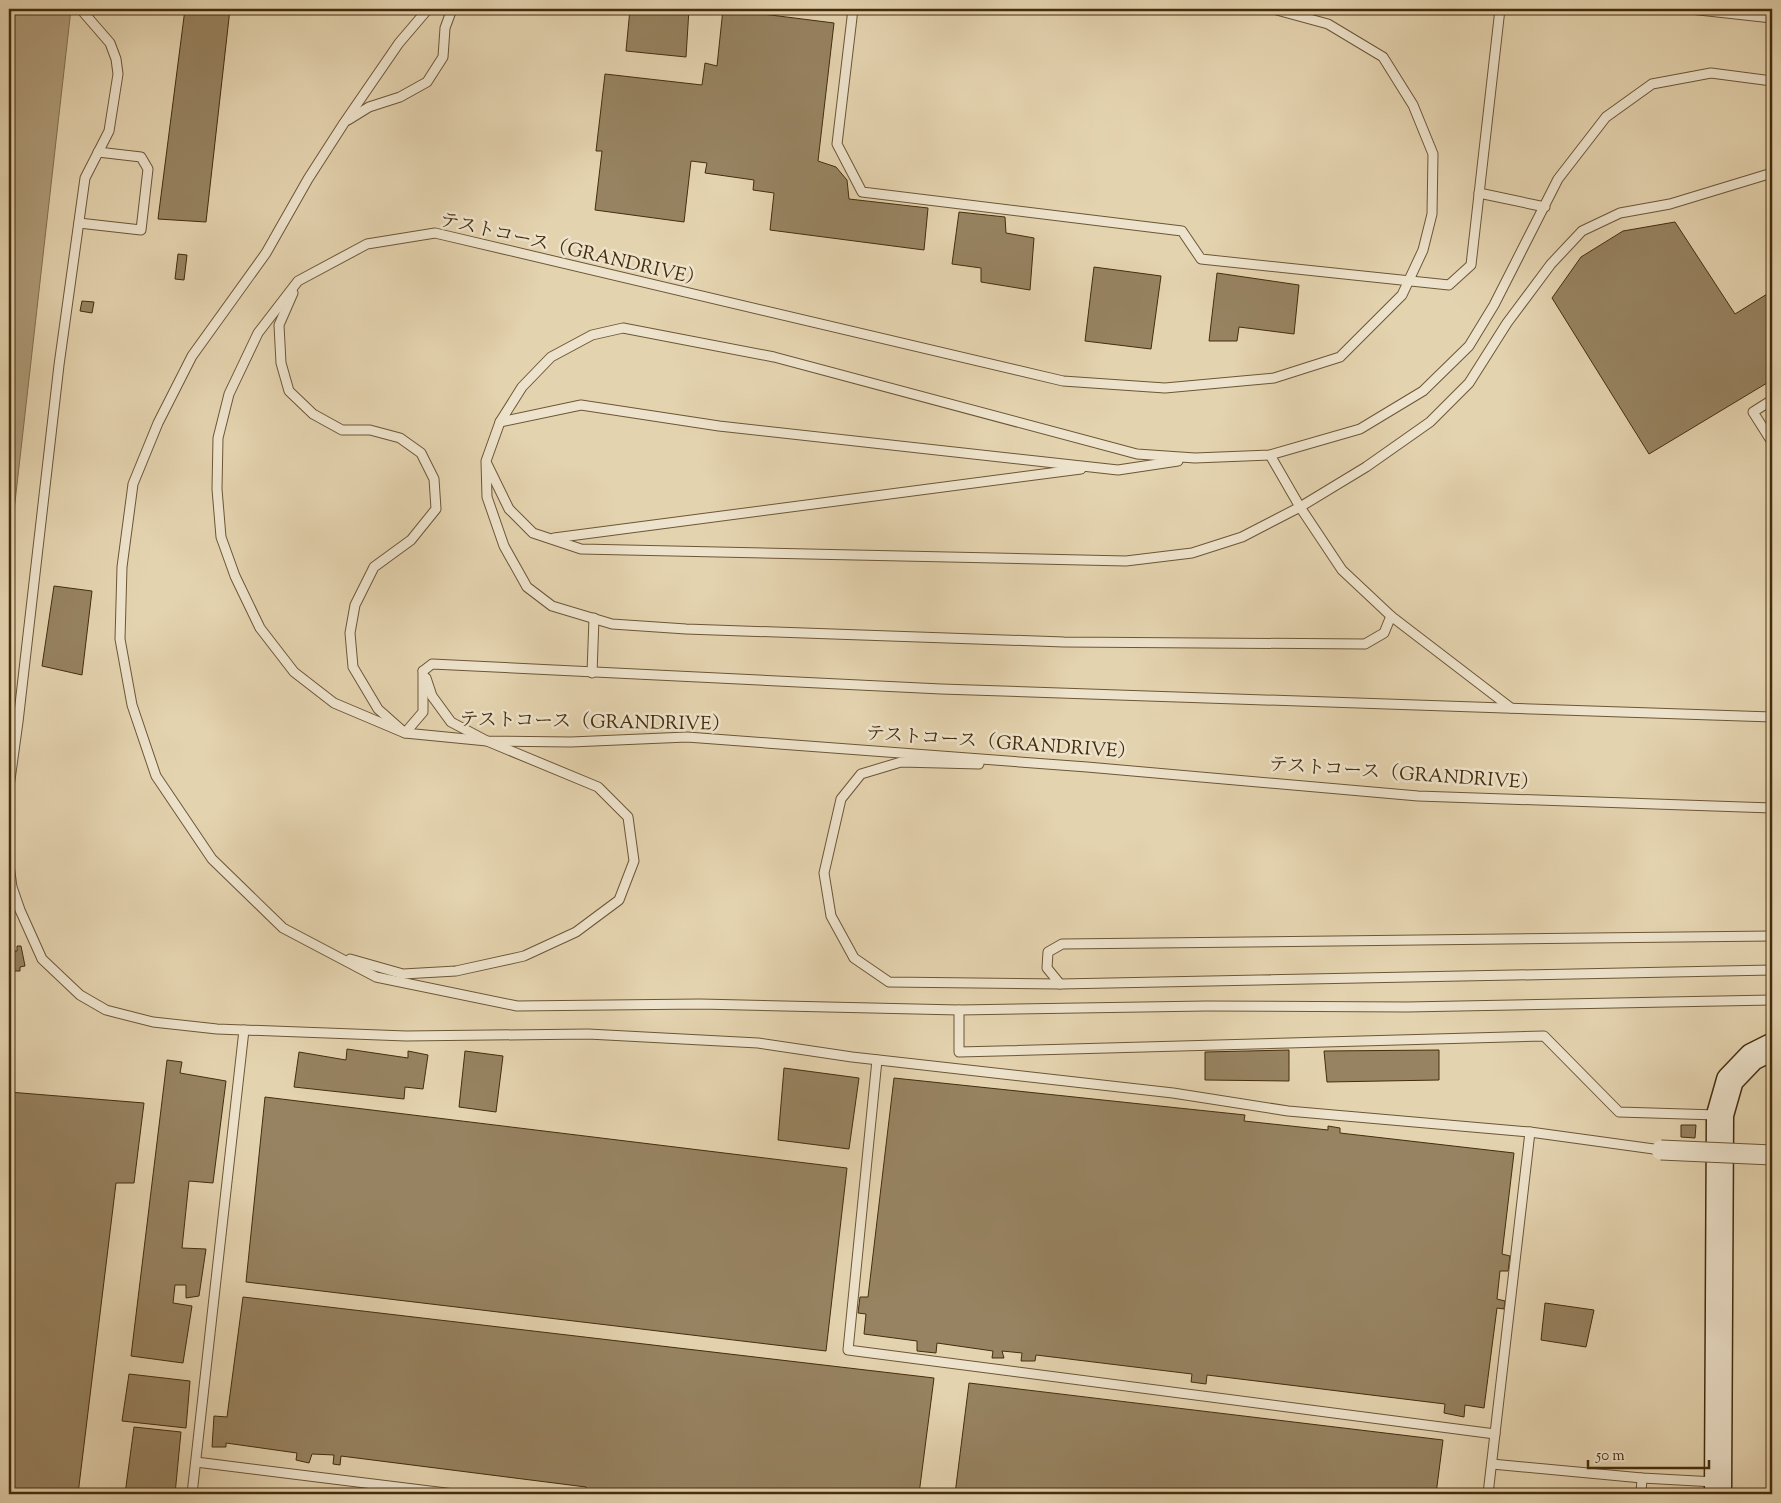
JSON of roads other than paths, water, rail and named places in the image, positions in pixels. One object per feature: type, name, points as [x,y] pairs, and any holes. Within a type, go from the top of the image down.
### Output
[{"type":"street","points":[[1718,1488],[1720,1115],[1730,1080],[1752,1057],[1772,1047]]},
{"type":"street","points":[[1661,1150],[1772,1155]]},
{"type":"lane","points":[[9,787],[59,365],[85,178],[109,131],[117,66],[110,43],[84,13],[84,9]]},
{"type":"lane","points":[[428,9],[399,43],[344,123],[308,180],[266,253],[192,356],[158,423],[133,484],[122,567],[120,639],[132,706],[156,776],[212,860],[283,928],[376,977],[517,1006],[700,1004],[959,1010],[1206,1006],[1416,1006],[1772,1000]]},
{"type":"lane","points":[[344,123],[369,106],[400,97],[427,82],[443,57],[445,28],[452,9]]},
{"type":"lane","points":[[853,9],[837,144],[862,192],[1182,231],[1201,258],[1449,285],[1470,265],[1500,9]]},
{"type":"lane","name":"テストコース（GRANDRIVE）","points":[[1272,9],[1328,24],[1383,57],[1413,105],[1433,154],[1432,214],[1424,250],[1402,295],[1340,357],[1274,378],[1165,388],[1063,381],[435,233],[367,244],[298,281],[258,333],[229,394],[218,438],[218,489],[221,537],[235,576],[260,628],[294,672],[334,703],[405,733],[487,741],[570,742],[687,737],[1087,767],[1418,796],[1772,808]]},
{"type":"lane","points":[[1690,9],[1772,18]]},
{"type":"lane","points":[[1391,616],[1384,633],[1365,644],[1064,642],[686,629],[612,624],[552,606],[527,587],[504,546],[487,497],[486,461],[500,422],[522,387],[551,357],[592,335],[623,328],[774,357],[1137,454],[1196,458],[1270,455],[1360,429],[1423,391],[1469,346],[1494,305],[1558,179],[1606,117],[1652,84],[1711,73],[1772,81]]},
{"type":"lane","points":[[79,223],[141,230],[148,169],[141,157],[98,152]]},
{"type":"lane","points":[[486,461],[509,509],[533,533],[581,548],[1126,561],[1192,553],[1242,537],[1300,507],[1366,467],[1430,422],[1469,383],[1507,323],[1551,264],[1582,231],[1620,213],[1670,204],[1772,173]]},
{"type":"lane","points":[[1478,193],[1545,207]]},
{"type":"lane","points":[[298,281],[279,326],[281,363],[289,391],[313,414],[342,430],[370,430],[400,438],[421,453],[434,479],[436,509],[411,540],[374,567],[355,605],[350,633],[352,667],[378,709],[405,733],[424,712],[423,671]]},
{"type":"lane","points":[[1772,400],[1753,412],[1772,442]]},
{"type":"lane","points":[[500,422],[581,405],[719,426],[1118,470],[1196,458]]},
{"type":"lane","points":[[1270,455],[1300,507],[1342,570],[1391,616],[1512,708]]},
{"type":"lane","points":[[551,539],[1096,467]]},
{"type":"lane","points":[[592,673],[594,618]]},
{"type":"lane","points":[[423,671],[432,664],[931,688],[1772,716]]},
{"type":"lane","points":[[333,954],[403,974],[456,971],[524,956],[576,932],[619,900],[634,861],[628,817],[598,787],[487,741],[451,722],[432,696],[423,671]]},
{"type":"lane","points":[[1087,767],[901,762],[861,774],[841,799],[824,873],[831,916],[854,958],[889,982],[1060,984],[1772,970]]},
{"type":"lane","points":[[9,865],[12,887],[20,910],[42,959],[80,995],[106,1010],[153,1022],[244,1030],[406,1036],[588,1034],[758,1043],[877,1060],[1173,1093],[1288,1112],[1530,1132],[1661,1150]]},
{"type":"lane","points":[[1060,984],[1047,968],[1048,952],[1062,944],[1772,936]]},
{"type":"lane","points":[[959,1010],[958,1052],[1544,1036],[1619,1112],[1720,1115]]},
{"type":"lane","points":[[192,1494],[244,1030]]},
{"type":"lane","points":[[877,1060],[848,1350],[1495,1434]]},
{"type":"lane","points":[[1488,1494],[1530,1132]]},
{"type":"lane","points":[[196,1462],[236,1469],[454,1494]]},
{"type":"lane","points":[[1492,1464],[1642,1478],[1718,1488]]},
{"type":"lane","points":[[1641,1494],[1642,1478]]}]
